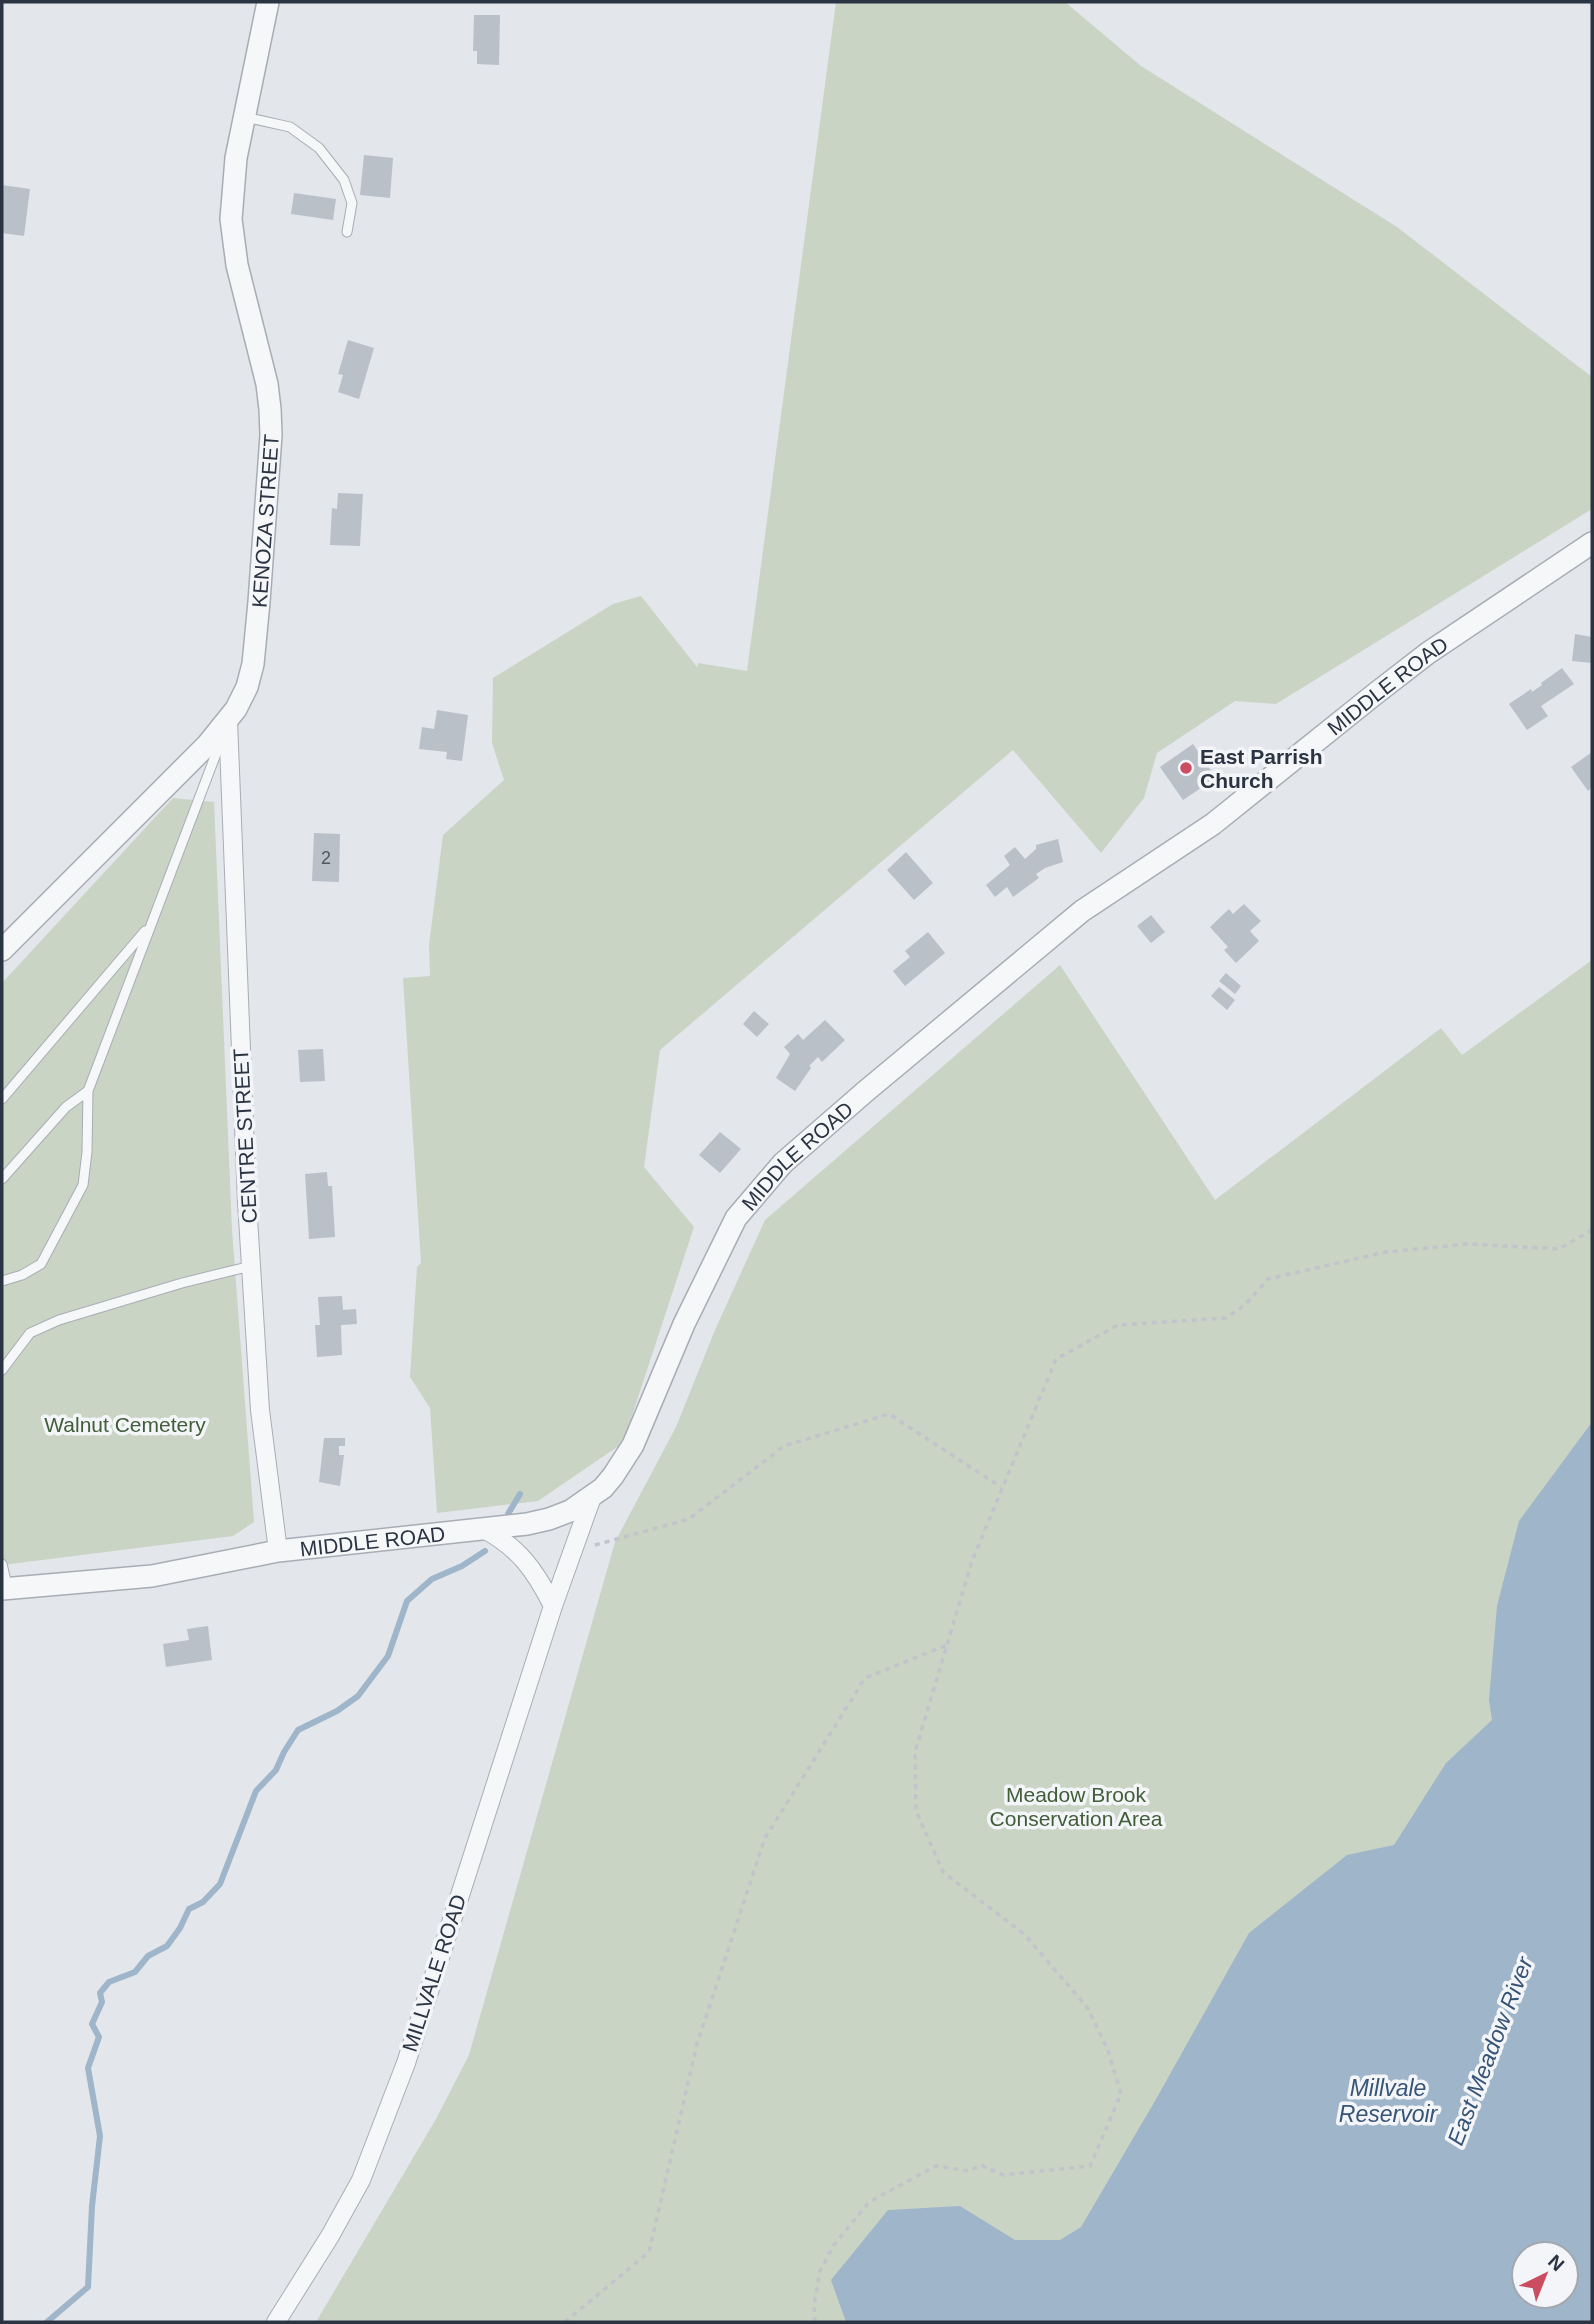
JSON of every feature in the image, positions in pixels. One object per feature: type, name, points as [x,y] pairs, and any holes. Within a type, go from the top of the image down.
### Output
[{"type":"street","name":"KENOZA STREET","points":[[2,950],[207,745],[228,720],[247,687],[253,664],[271,435],[267,384],[237,265],[231,219],[236,158],[268,2]]},
{"type":"street","name":"MIDDLE ROAD","points":[[5,1589],[152,1576],[278,1551],[484,1530],[549,1519],[570,1511],[592,1497],[613,1476],[633,1445],[684,1324],[736,1219],[783,1163],[1082,911],[1213,824],[1428,653],[1592,543]]},
{"type":"street","name":"CENTRE STREET","points":[[228,720],[251,1266],[260,1410],[278,1551]]},
{"type":"street","name":"MILLVALE ROAD","points":[[276,2322],[362,2180],[406,2063],[553,1606],[592,1497]]},
{"type":"street","points":[[484,1530],[503,1540],[530,1565],[553,1606]]},
{"type":"lane","points":[[245,117],[290,127],[319,148],[344,180],[352,203],[347,232]]},
{"type":"lane","points":[[2,1281],[22,1275],[41,1264],[83,1185],[87,1152],[88,1091],[228,720]]},
{"type":"lane","points":[[2,1099],[150,924]]},
{"type":"lane","points":[[2,1179],[66,1107],[88,1091]]},
{"type":"lane","points":[[2,1370],[30,1333],[59,1320],[182,1283],[251,1266]]},
{"type":"lane","points":[[2,1564],[5,1589]]},
{"type":"path","points":[[815,2322],[814,2305],[820,2271],[834,2245],[869,2202],[936,2166],[969,2171],[981,2165],[1003,2175],[1090,2166],[1121,2094],[1108,2050],[1087,2007],[1024,1934],[943,1872],[916,1811],[915,1752],[972,1561],[1056,1359],[1118,1325],[1226,1318],[1245,1305],[1268,1279],[1386,1252],[1468,1244],[1559,1250],[1592,1230]]},
{"type":"path","points":[[573,1552],[689,1519],[784,1446],[889,1414],[1002,1487]]},
{"type":"path","points":[[565,2322],[649,2252],[697,2044],[765,1838],[866,1678],[947,1646]]},
{"type":"green space","points":[[836,2],[1065,2],[1141,66],[1397,227],[1592,377],[1592,509],[1276,704],[1235,701],[1157,753],[1144,798],[1101,853],[1013,750],[660,1050],[644,1167],[694,1227],[623,1443],[538,1501],[437,1513],[430,1408],[410,1377],[417,1267],[421,1263],[403,978],[430,976],[429,945],[443,835],[504,780],[492,743],[493,678],[613,604],[641,596],[697,667],[698,663],[747,671]]},
{"type":"green space","name":"Walnut Cemetery","points":[[173,798],[214,802],[232,1230],[254,1522],[233,1536],[2,1565],[2,983]]},
{"type":"green space","name":"Meadow Brook Conservation Area","points":[[1592,960],[1592,2322],[316,2322],[436,2119],[469,2055],[615,1542],[676,1427],[715,1330],[765,1220],[1060,965],[1215,1200],[1441,1028],[1462,1055]]},
{"type":"water","name":"Millvale Reservoir","points":[[1592,1422],[1592,2322],[846,2322],[831,2280],[888,2210],[960,2206],[1015,2240],[1060,2240],[1081,2227],[1249,1933],[1347,1855],[1394,1845],[1446,1763],[1492,1720],[1489,1700],[1497,1606],[1519,1521]]},
{"type":"building","points":[[474,15],[500,15],[499,65],[477,64],[477,51],[473,51]]},
{"type":"building","points":[[364,155],[393,158],[390,198],[360,195]]},
{"type":"building","points":[[2,185],[30,189],[24,236],[2,233]]},
{"type":"building","points":[[294,193],[336,199],[333,220],[291,214]]},
{"type":"building","points":[[348,340],[374,348],[359,399],[338,392],[343,375],[338,374]]},
{"type":"building","points":[[338,493],[363,494],[360,546],[330,545],[332,508],[337,509]]},
{"type":"building","points":[[1575,634],[1592,637],[1592,663],[1572,661]]},
{"type":"building","points":[[1562,668],[1574,684],[1541,706],[1548,716],[1527,730],[1509,704],[1531,689],[1532,692]]},
{"type":"building","points":[[437,710],[468,715],[462,761],[446,759],[447,752],[419,749],[422,727],[434,729]]},
{"type":"building","points":[[1193,744],[1216,778],[1183,800],[1160,767]]},
{"type":"building","points":[[1592,752],[1592,787],[1588,791],[1571,767]]},
{"type":"building","points":[[314,833],[340,834],[339,882],[312,881]]},
{"type":"building","points":[[1058,839],[1063,862],[1036,874],[1039,878],[1013,897],[1007,887],[995,897],[986,885],[1010,865],[1004,856],[1015,847],[1025,859],[1036,849],[1036,845]]},
{"type":"building","points":[[906,852],[933,883],[914,900],[887,870]]},
{"type":"building","points":[[1244,904],[1261,921],[1250,931],[1259,941],[1236,963],[1224,950],[1228,947],[1210,927],[1229,909],[1233,914]]},
{"type":"building","points":[[1151,915],[1165,932],[1151,943],[1137,926]]},
{"type":"building","points":[[928,932],[945,953],[905,986],[893,971],[910,957],[905,951]]},
{"type":"building","points":[[1226,973],[1241,986],[1235,994],[1219,981]]},
{"type":"building","points":[[1219,987],[1235,1000],[1227,1010],[1211,996]]},
{"type":"building","points":[[754,1011],[769,1024],[757,1037],[743,1024]]},
{"type":"building","points":[[825,1020],[845,1040],[822,1062],[818,1057],[809,1066],[811,1068],[795,1091],[776,1078],[790,1054],[784,1047],[798,1034],[803,1040]]},
{"type":"building","points":[[323,1049],[325,1081],[300,1082],[298,1050]]},
{"type":"building","points":[[720,1132],[741,1149],[720,1173],[699,1155]]},
{"type":"building","points":[[327,1172],[328,1186],[332,1186],[335,1237],[309,1239],[305,1174]]},
{"type":"building","points":[[342,1296],[343,1310],[356,1309],[357,1324],[341,1325],[342,1355],[317,1357],[315,1325],[320,1325],[318,1297]]},
{"type":"building","points":[[324,1438],[345,1438],[345,1446],[339,1446],[339,1455],[344,1455],[340,1486],[319,1482]]},
{"type":"building","points":[[208,1626],[212,1660],[166,1667],[163,1644],[189,1640],[187,1629]]},
{"type":"waterway","points":[[508,1514],[520,1494]]},
{"type":"waterway","points":[[47,2322],[88,2287],[92,2206],[100,2136],[88,2068],[99,2037],[92,2024],[102,2002],[100,1993],[109,1982],[135,1972],[148,1956],[167,1946],[189,1909],[203,1902],[220,1884],[256,1791],[276,1770],[298,1730],[337,1711],[358,1696],[388,1656],[407,1601],[432,1579],[462,1566],[485,1551]]},
{"type":"place","name":"East Parrish Church","points":[[1186,768]]},
{"type":"water label","name":"East Meadow River","points":[[1490,2051]]}]
